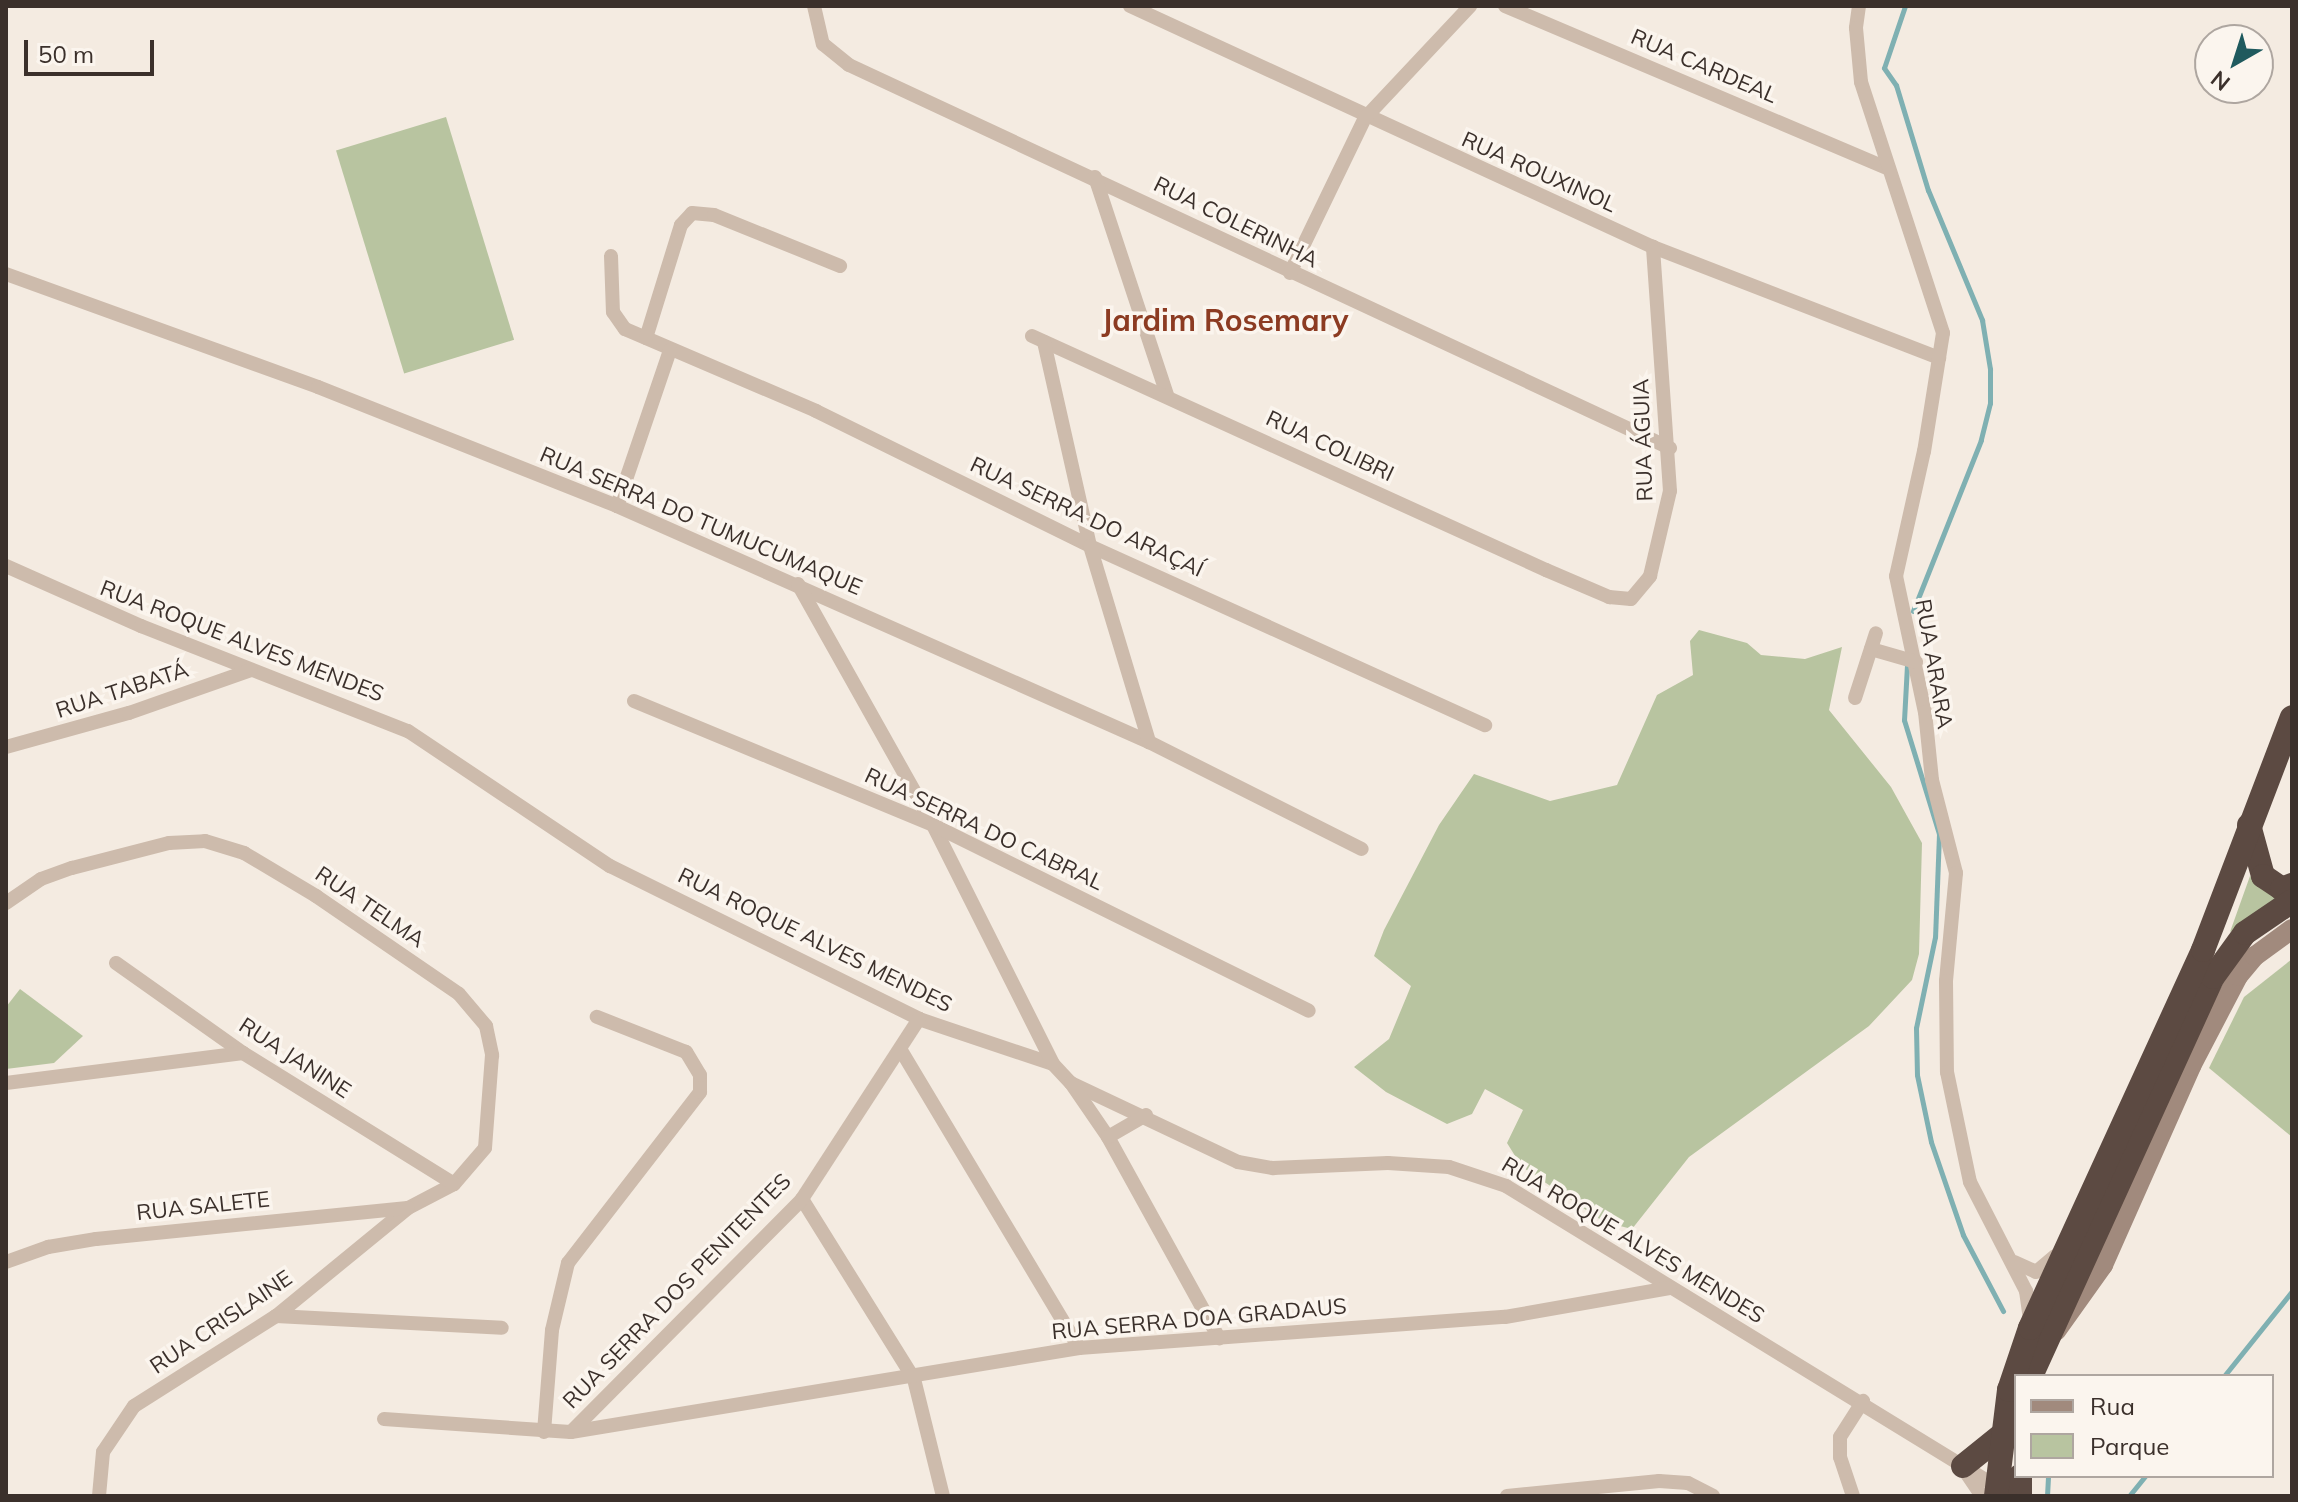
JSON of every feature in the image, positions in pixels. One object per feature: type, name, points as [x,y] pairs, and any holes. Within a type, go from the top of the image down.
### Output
[{"type":"highway","points":[[2031,1374],[2035,1338],[2096,1181],[2203,950],[2292,717]]},
{"type":"highway","points":[[2249,825],[2263,876],[2282,889],[2292,885]]},
{"type":"highway","points":[[2017,1374],[2213,977],[2245,933],[2292,901]]},
{"type":"highway","points":[[2000,1494],[2009,1390],[2014,1380]]},
{"type":"highway","points":[[1960,1464],[2004,1433]]},
{"type":"highway","points":[[2000,1494],[2018,1478]]},
{"type":"street","name":"RUA COLERINHA","points":[[814,6],[823,44],[849,65],[1095,177],[1290,273],[1670,448]]},
{"type":"street","name":"RUA ROUXINOL","points":[[1130,6],[1365,118],[1653,247],[1939,358]]},
{"type":"street","points":[[1290,273],[1365,118],[1470,6]]},
{"type":"street","name":"RUA CARDEAL","points":[[1505,6],[1885,167]]},
{"type":"street","name":"RUA ARARA","points":[[1859,6],[1856,28],[1861,82],[1885,167],[1920,254],[1943,333],[1896,576],[1916,662],[1932,780],[1956,873],[1944,1028],[1956,1134],[1970,1182],[2026,1291],[2035,1338]]},
{"type":"street","points":[[1095,177],[1167,395]]},
{"type":"street","points":[[646,338],[681,225],[692,213],[714,215],[840,266]]},
{"type":"street","name":"RUA ÁGUIA","points":[[1609,597],[1631,599],[1650,576],[1668,503],[1670,448],[1653,247]]},
{"type":"street","name":"RUA SERRA DO ARAÇAÍ","points":[[611,256],[616,321],[646,338],[816,411],[1090,546],[1485,725]]},
{"type":"street","name":"RUA SERRA DO TUMUCUMAQUE","points":[[6,274],[318,387],[617,506],[1149,742],[1362,849]]},
{"type":"street","name":"RUA COLIBRI","points":[[1090,546],[1038,339],[1609,597]]},
{"type":"street","points":[[617,506],[670,350]]},
{"type":"street","points":[[1090,546],[1149,742]]},
{"type":"street","name":"RUA ROQUE ALVES MENDES","points":[[6,566],[251,670],[408,731],[610,866],[919,1019],[1053,1064],[1071,1083],[1258,1167],[1388,1163],[1449,1167],[1506,1186],[1669,1288],[1863,1401],[2000,1494]]},
{"type":"street","points":[[798,584],[933,825],[1053,1064]]},
{"type":"street","points":[[1855,698],[1876,633]]},
{"type":"street","points":[[1871,649],[1916,662]]},
{"type":"street","name":"RUA TABATÁ","points":[[6,747],[129,713],[251,670]]},
{"type":"street","name":"RUA SERRA DO CABRAL","points":[[634,701],[933,825],[1309,1011]]},
{"type":"street","name":"RUA TELMA","points":[[6,903],[41,879],[72,868],[169,843],[205,841],[244,853],[316,896],[459,994],[486,1026],[492,1055],[485,1148],[454,1184],[408,1208]]},
{"type":"street","points":[[2035,1338],[2076,1309],[2103,1265],[2191,1066],[2238,976],[2287,935]]},
{"type":"street","name":"RUA JANINE","points":[[116,963],[243,1053],[454,1184]]},
{"type":"street","points":[[544,1432],[552,1330],[568,1263],[700,1092],[700,1075],[686,1052],[597,1017]]},
{"type":"street","name":"RUA SERRA DOS PENITENTES","points":[[571,1432],[802,1199],[902,1052],[919,1019]]},
{"type":"street","points":[[902,1052],[1079,1348]]},
{"type":"street","points":[[6,1083],[243,1053]]},
{"type":"street","points":[[1071,1083],[1108,1137],[1219,1338]]},
{"type":"street","points":[[1108,1137],[1146,1115]]},
{"type":"street","points":[[2010,1259],[2027,1270],[2048,1266],[2096,1181]]},
{"type":"street","points":[[802,1199],[914,1379],[943,1496]]},
{"type":"street","name":"RUA SALETE","points":[[6,1262],[48,1247],[96,1239],[408,1208]]},
{"type":"street","name":"RUA CRISLAINE","points":[[99,1496],[103,1452],[134,1406],[276,1316],[408,1208]]},
{"type":"street","name":"RUA SERRA DOA GRADAUS","points":[[384,1419],[571,1432],[914,1379],[1079,1348],[1505,1317],[1669,1288]]},
{"type":"street","points":[[276,1316],[502,1328]]},
{"type":"street","points":[[1853,1496],[1840,1457],[1840,1437],[1863,1401]]},
{"type":"street","points":[[1507,1496],[1573,1495],[1659,1481],[1688,1483],[1713,1496]]},
{"type":"green space","points":[[446,117],[514,340],[404,373],[336,151]]},
{"type":"green space","points":[[1699,630],[1747,643],[1761,655],[1805,659],[1842,647],[1829,710],[1891,787],[1922,843],[1919,954],[1912,980],[1869,1026],[1689,1157],[1632,1229],[1604,1222],[1522,1167],[1507,1143],[1523,1110],[1485,1089],[1472,1114],[1447,1124],[1386,1092],[1354,1067],[1389,1039],[1411,986],[1374,956],[1384,930],[1439,825],[1474,774],[1550,801],[1617,785],[1657,695],[1693,675],[1690,641]]},
{"type":"green space","points":[[2250,876],[2270,893],[2285,896],[2230,932]]},
{"type":"green space","points":[[2292,959],[2292,1137],[2209,1068],[2244,997]]},
{"type":"green space","points":[[20,989],[83,1036],[54,1063],[6,1069],[6,1007]]},
{"type":"waterway","points":[[1905,6],[1884,68],[1896,85],[1928,190],[1982,320],[1990,369],[1990,403],[1981,440],[1913,611]]},
{"type":"waterway","points":[[1907,665],[1904,720],[1939,834],[1935,937],[1916,1028],[1917,1075],[1931,1142],[1963,1235],[2003,1311]]},
{"type":"waterway","points":[[2226,1374],[2292,1291]]},
{"type":"waterway","points":[[2047,1496],[2048,1478]]},
{"type":"waterway","points":[[2129,1496],[2143,1478]]},
{"type":"district","name":"Jardim Rosemary","points":[[1225,320]]}]
